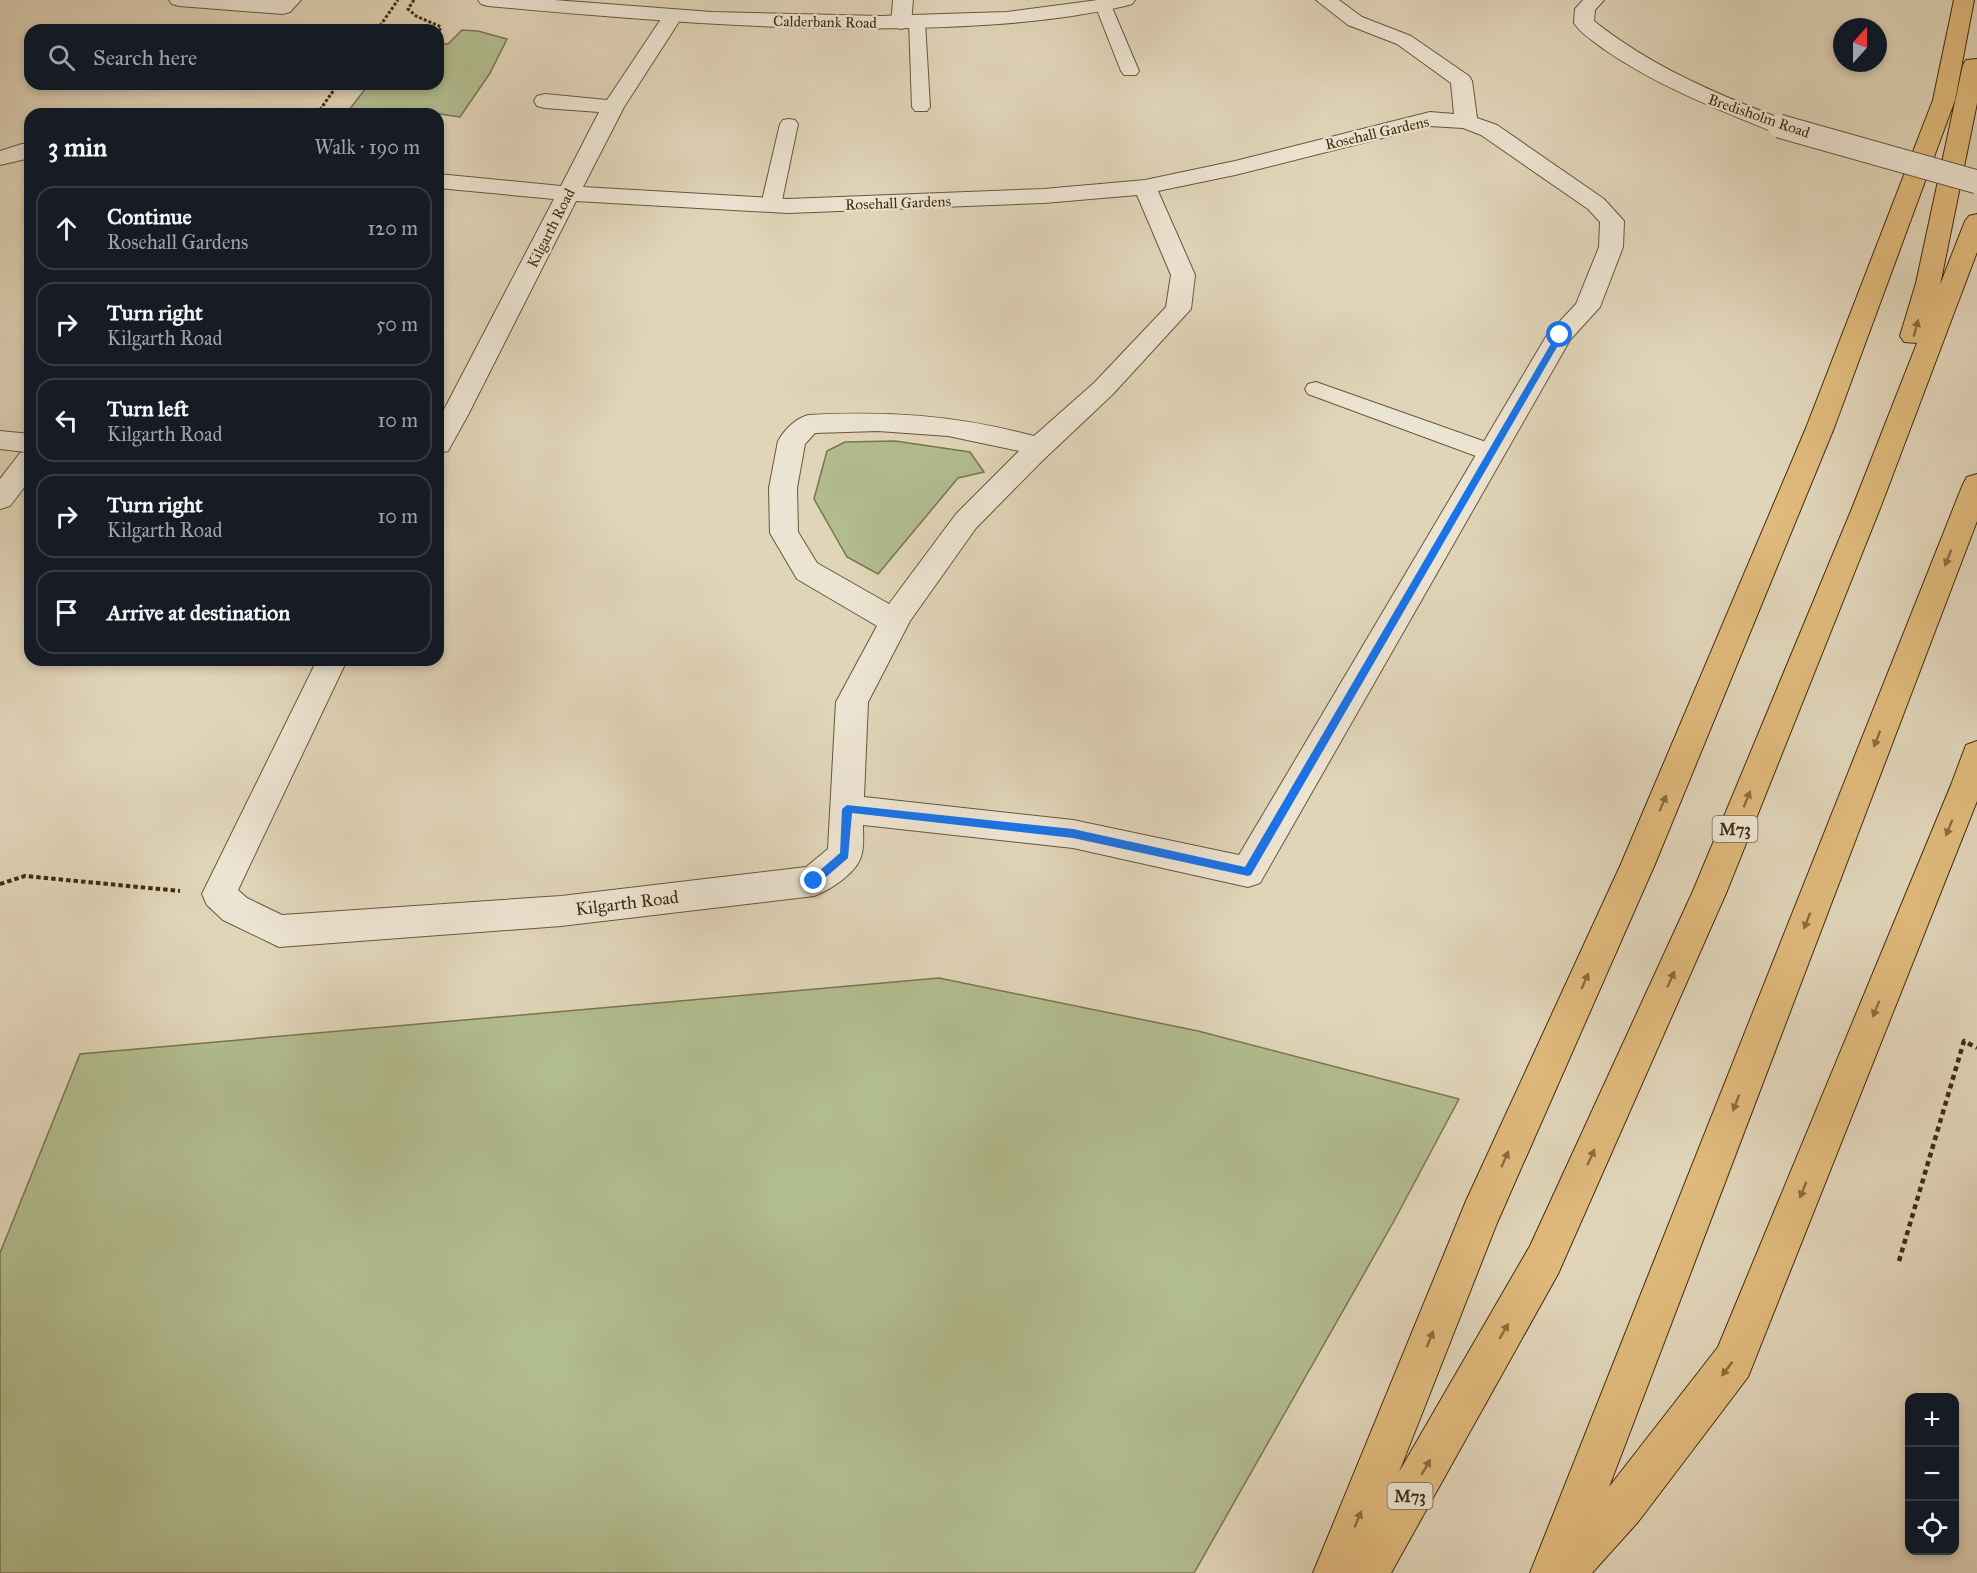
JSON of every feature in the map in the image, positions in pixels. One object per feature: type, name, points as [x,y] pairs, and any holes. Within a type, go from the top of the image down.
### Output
[{"type":"highway","points":[[1336,1573],[1480,1215],[1638,864],[1820,428],[1944,100],[1964,0]]},
{"type":"highway","points":[[1867,506],[1928,283],[1977,46]]},
{"type":"highway","name":"M73","points":[[1366,1573],[1544,1260],[1710,891],[1867,506],[1977,221]]},
{"type":"highway","points":[[1561,1573],[1605,1495],[1977,484]]},
{"type":"highway","points":[[1553,1573],[1605,1495],[1733,1362],[1977,754]]},
{"type":"street","points":[[178,0],[283,8],[291,0]]},
{"type":"street","name":"Calderbank Road","points":[[488,0],[672,17],[789,23],[1003,19],[1066,5],[1103,6],[1125,0]]},
{"type":"street","points":[[903,0],[909,22]]},
{"type":"street","points":[[1326,0],[1355,21],[1404,40],[1461,81],[1466,122]]},
{"type":"street","name":"Bredisholm Road","points":[[1594,0],[1585,9],[1584,23],[1598,36],[1644,66],[1695,93],[1779,126],[1977,182]]},
{"type":"street","name":"Kilgarth Road","points":[[444,434],[613,107],[672,17]]},
{"type":"street","points":[[546,101],[613,107]]},
{"type":"street","name":"Rosehall Gardens","points":[[444,182],[569,194],[771,205],[904,204],[1145,187],[1234,168],[1430,119],[1466,122],[1489,130],[1596,204],[1612,221],[1611,247],[1587,307],[1560,335],[1248,872],[1073,834],[847,809]]},
{"type":"street","points":[[0,158],[24,151]]},
{"type":"street","name":"Kilgarth Road","points":[[219,894],[235,909],[279,932],[561,910],[814,881],[845,855],[852,702],[895,622],[966,521],[1039,447],[1103,389],[1178,309],[1183,275],[1145,187]]},
{"type":"street","points":[[895,622],[807,571],[784,532],[783,488],[792,441],[808,424],[862,422],[947,427],[999,436],[1039,447]]},
{"type":"street","points":[[0,440],[24,442]]},
{"type":"street","points":[[0,499],[24,468]]},
{"type":"street","points":[[219,894],[329,666]]},
{"type":"lane","points":[[1103,6],[1130,72]]},
{"type":"lane","points":[[909,22],[921,108]]},
{"type":"lane","points":[[771,205],[789,124]]},
{"type":"lane","points":[[1316,389],[1492,453]]},
{"type":"path","points":[[380,24],[398,0]]},
{"type":"path","points":[[414,0],[408,9],[416,16],[434,24]]},
{"type":"path","points":[[321,108],[334,90]]},
{"type":"path","points":[[0,884],[25,876],[219,894]]},
{"type":"path","points":[[1899,1261],[1964,1041],[1977,1048]]},
{"type":"green space","points":[[462,30],[478,31],[507,39],[490,73],[460,117],[444,115],[444,108],[351,108],[364,90],[444,90],[444,44],[448,44]]},
{"type":"green space","points":[[895,441],[970,452],[984,472],[958,478],[878,574],[847,557],[814,499],[827,451],[845,442]]},
{"type":"green space","points":[[939,978],[1198,1031],[1459,1099],[1394,1221],[1194,1573],[0,1573],[0,1253],[80,1054]]},
{"type":"route","points":[[814,881],[845,855],[847,809],[1073,834],[1248,872],[1560,335]]}]
